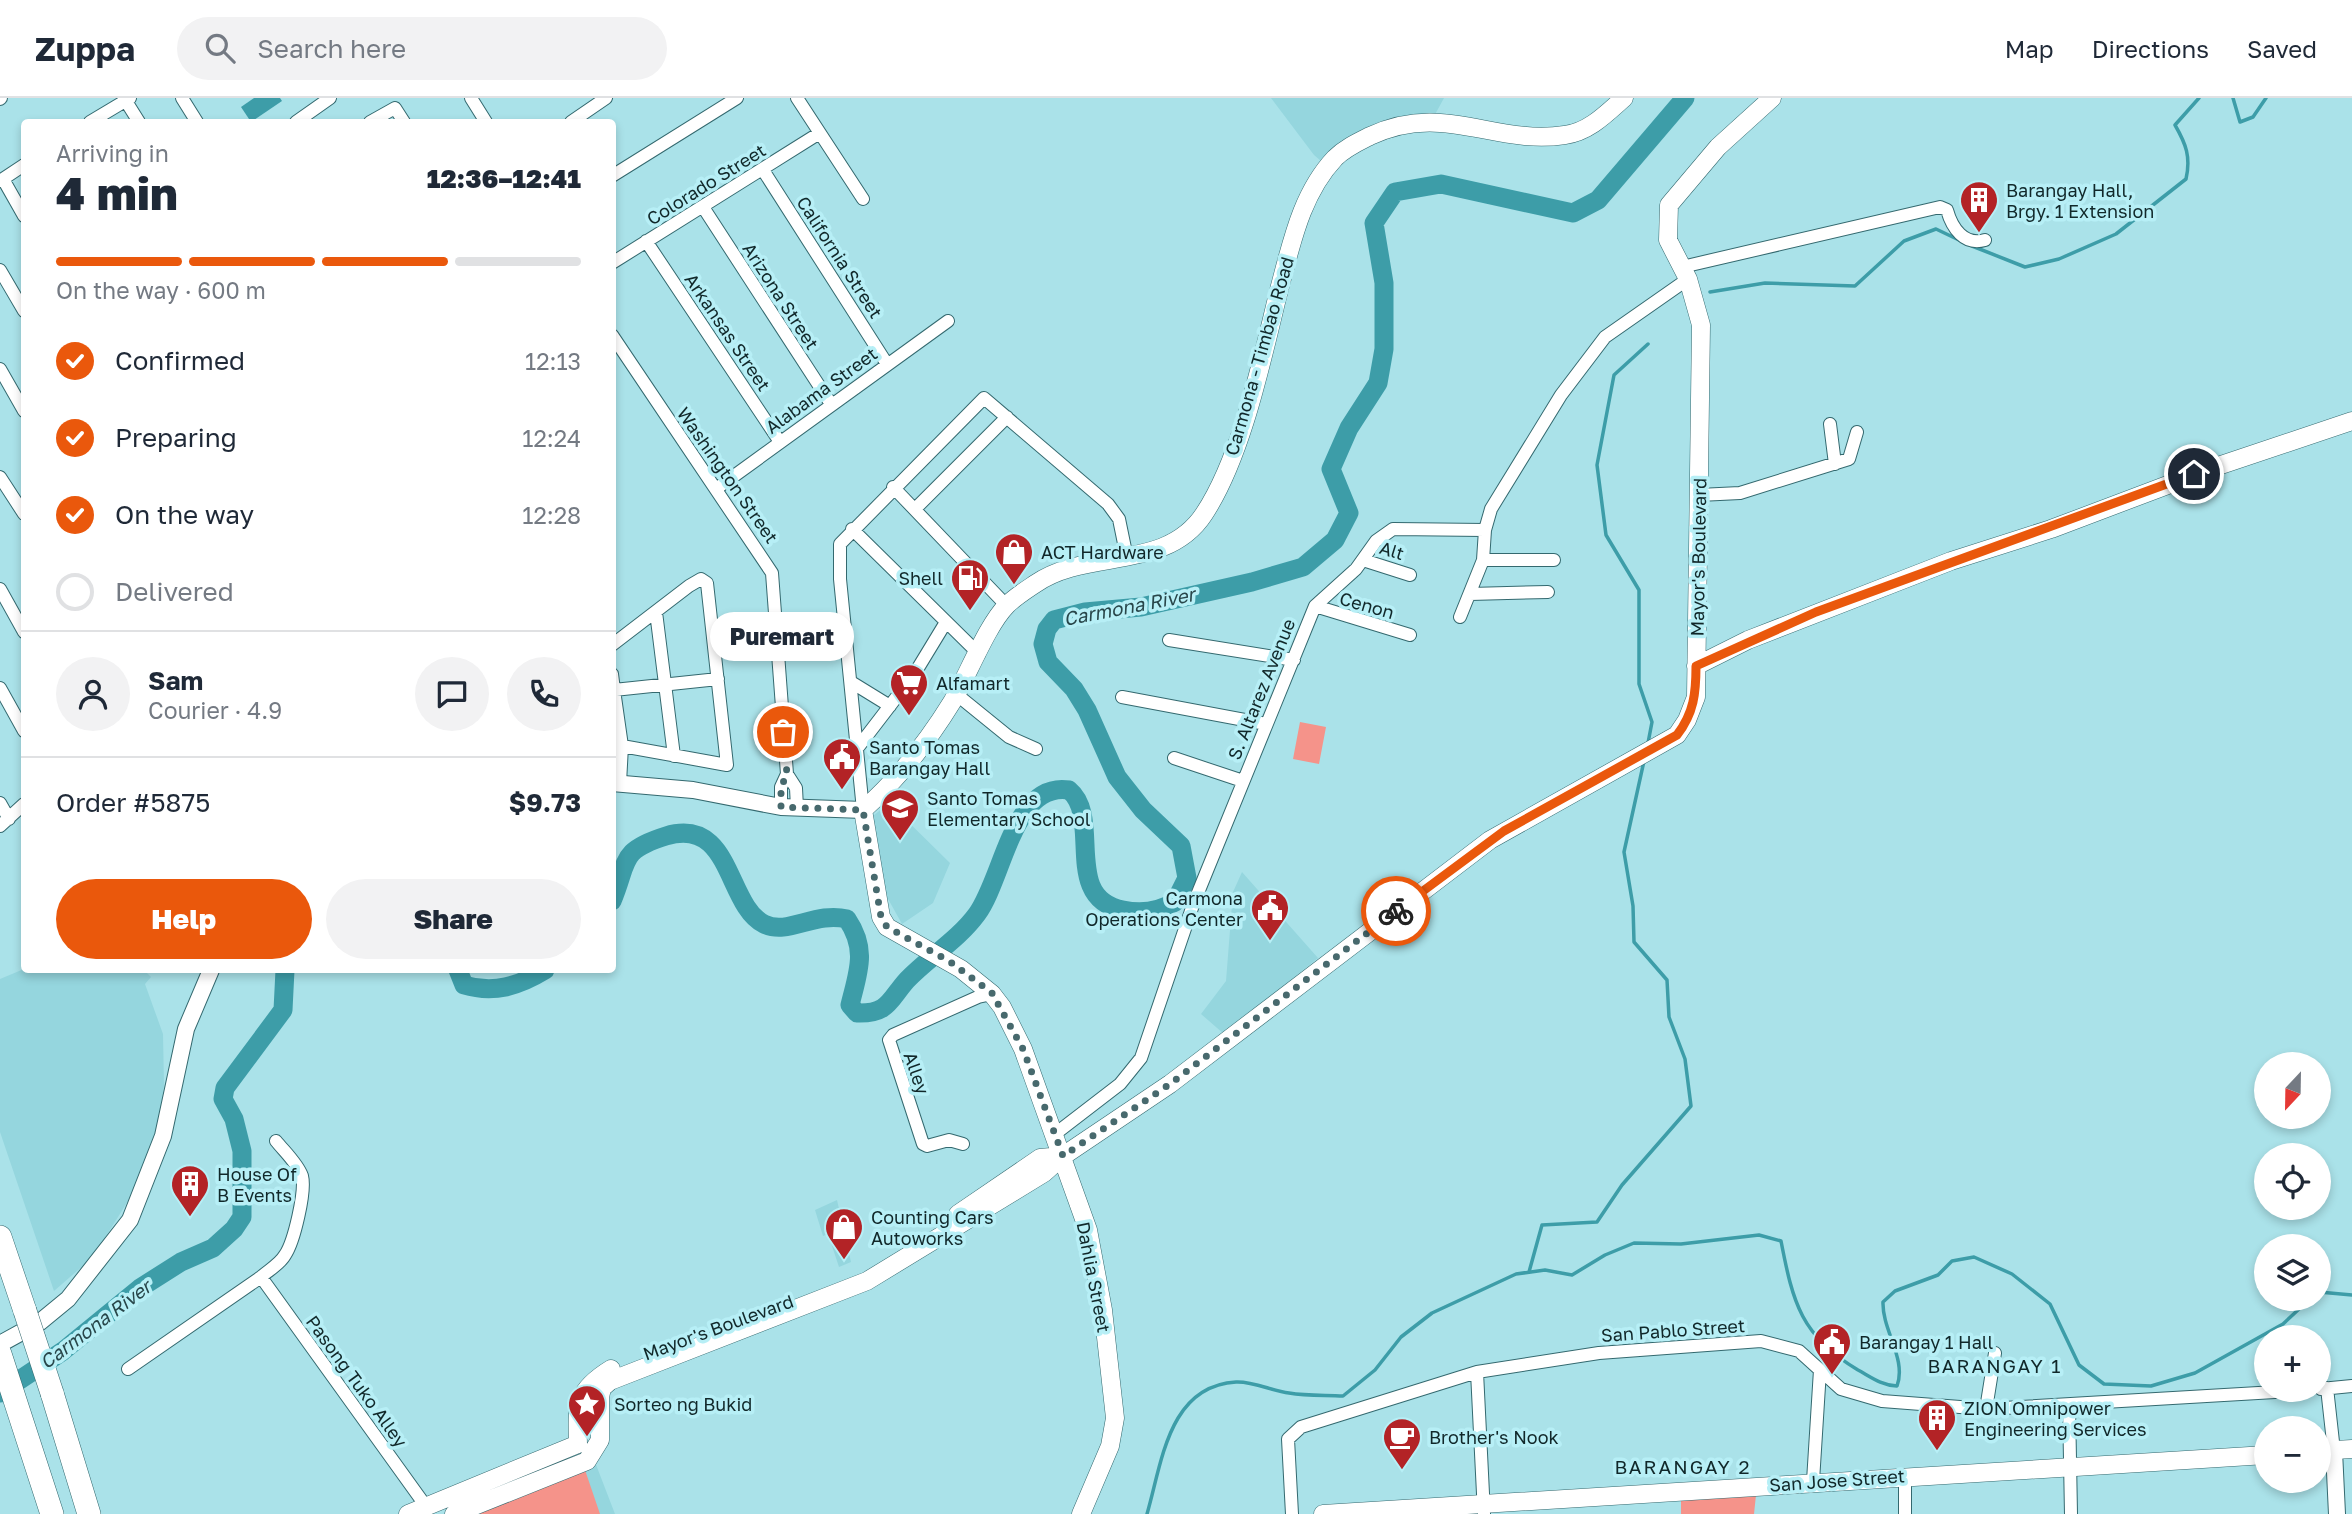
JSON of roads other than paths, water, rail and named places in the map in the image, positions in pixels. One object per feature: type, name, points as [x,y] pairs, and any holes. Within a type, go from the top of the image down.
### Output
[{"type":"highway","points":[[0,1237],[89,1514]]},
{"type":"highway","points":[[0,1354],[52,1514]]},
{"type":"main road","name":"Carmona - Timbao Road","points":[[863,810],[889,787],[956,694],[1006,605],[1057,571],[1160,550],[1182,536],[1203,515],[1219,485],[1245,415],[1292,239],[1313,186],[1337,156],[1353,144],[1394,125],[1432,120],[1533,136],[1567,135],[1597,122],[1624,98]]},
{"type":"main road","name":"Mayor's Boulevard","points":[[454,1514],[587,1461],[600,1440],[600,1397],[602,1388],[610,1381],[867,1281],[1044,1173],[1063,1156],[1170,1084],[1490,840],[1677,735],[1687,720],[1696,697],[1701,325],[1685,273],[1668,240],[1669,205],[1718,147],[1772,98]]},
{"type":"main road","points":[[1696,666],[1748,640],[1951,561],[2051,529],[2218,466],[2352,421]]},
{"type":"main road","name":"Dahlia Street","points":[[863,810],[881,917],[887,927],[937,954],[992,993],[1023,1049],[1088,1230],[1103,1310],[1115,1418],[1110,1446],[1081,1514]]},
{"type":"main road","name":"Mayor's Boulevard","points":[[408,1514],[578,1444],[576,1412],[579,1400],[593,1380],[620,1363],[862,1270],[959,1213],[1040,1158],[1063,1156]]},
{"type":"main road","name":"San Jose Street","points":[[1323,1514],[1484,1509],[1813,1481],[2254,1456]]},
{"type":"street","points":[[182,98],[195,119]]},
{"type":"street","points":[[300,119],[330,98]]},
{"type":"street","points":[[575,119],[606,98]]},
{"type":"street","points":[[616,174],[737,98]]},
{"type":"street","points":[[797,98],[818,134],[863,199]]},
{"type":"street","points":[[95,119],[127,99],[137,119]]},
{"type":"street","points":[[476,100],[485,119]]},
{"type":"street","points":[[375,119],[395,108],[402,119]]},
{"type":"street","name":"Colorado Street","points":[[616,261],[818,134]]},
{"type":"street","points":[[21,167],[1,180],[21,211]]},
{"type":"street","name":"California Street","points":[[764,170],[887,364]]},
{"type":"street","name":"Arizona Street","points":[[703,207],[831,404]]},
{"type":"street","points":[[1460,617],[1483,560],[1485,530],[1491,509],[1561,395],[1605,337],[1685,273],[1940,207],[1947,210],[1952,229],[1978,242],[1985,240]]},
{"type":"street","name":"Arkansas Street","points":[[646,241],[780,442]]},
{"type":"street","points":[[0,270],[21,306]]},
{"type":"street","name":"Alabama Street","points":[[716,488],[948,321]]},
{"type":"street","name":"Washington Street","points":[[616,341],[772,572],[787,774],[796,788],[789,808]]},
{"type":"street","points":[[0,369],[21,406]]},
{"type":"street","points":[[616,725],[616,783],[693,790],[789,808],[863,810],[859,746],[840,579],[840,544],[984,398],[1108,504],[1119,519],[1127,558]]},
{"type":"street","points":[[915,509],[1007,417]]},
{"type":"street","points":[[1830,424],[1835,464]]},
{"type":"street","points":[[1699,495],[1740,493],[1771,481],[1849,459],[1857,432]]},
{"type":"street","points":[[0,477],[21,505]]},
{"type":"street","points":[[894,487],[1006,605]]},
{"type":"street","points":[[852,529],[979,654]]},
{"type":"street","name":"S. Altarez Avenue","points":[[1055,1134],[1120,1084],[1141,1058],[1193,905],[1315,606],[1363,560],[1377,541],[1393,529],[1485,530]]},
{"type":"street","name":"Alt","points":[[1363,560],[1410,575]]},
{"type":"street","points":[[1483,560],[1554,560]]},
{"type":"street","points":[[616,642],[701,579],[707,583],[727,765],[617,743]]},
{"type":"street","points":[[0,589],[21,627]]},
{"type":"street","points":[[1470,594],[1548,592]]},
{"type":"street","name":"Cenon","points":[[1315,606],[1410,635]]},
{"type":"street","points":[[656,612],[674,756]]},
{"type":"street","points":[[859,746],[890,706],[946,622]]},
{"type":"street","points":[[1169,640],[1294,660]]},
{"type":"street","points":[[616,690],[718,679]]},
{"type":"street","points":[[851,682],[890,706]]},
{"type":"street","points":[[0,688],[21,726]]},
{"type":"street","points":[[956,694],[1009,737],[1036,749]]},
{"type":"street","points":[[1122,697],[1266,724]]},
{"type":"street","points":[[1174,758],[1243,780]]},
{"type":"street","points":[[0,803],[5,822],[21,807]]},
{"type":"street","points":[[0,1344],[40,1322],[68,1299],[130,1220],[163,1136],[186,1029],[210,973]]},
{"type":"street","name":"Alley","points":[[963,1144],[949,1140],[927,1146],[923,1144],[889,1041],[893,1035],[978,996],[992,993]]},
{"type":"street","points":[[128,1369],[261,1277],[285,1255],[295,1228],[303,1183],[301,1173],[276,1140]]},
{"type":"street","name":"Pasong Tuko Alley","points":[[261,1277],[425,1505]]},
{"type":"street","name":"San Pablo Street","points":[[1292,1514],[1288,1438],[1300,1426],[1477,1372],[1599,1353],[1761,1341],[1798,1351],[1841,1389],[1882,1401],[1986,1409],[2254,1393]]},
{"type":"street","points":[[1986,1409],[1995,1353]]},
{"type":"street","points":[[1813,1481],[1820,1370]]},
{"type":"street","points":[[1477,1372],[1484,1509]]},
{"type":"street","points":[[2331,1387],[2352,1386]]},
{"type":"street","points":[[2326,1402],[2335,1450],[2337,1514]]},
{"type":"street","points":[[2069,1405],[2071,1514]]},
{"type":"street","points":[[1905,1475],[1905,1514]]},
{"type":"waterway","name":"Carmona River","points":[[616,890],[627,859],[640,847],[666,836],[688,833],[704,839],[726,865],[752,914],[764,924],[783,927],[824,918],[847,919],[859,951],[858,971],[850,1005],[857,1013],[876,1011],[887,1004],[907,980],[961,932],[977,914],[1022,816],[1035,801],[1050,791],[1069,790],[1079,803],[1088,874],[1093,890],[1104,903],[1123,910],[1143,912],[1175,902],[1187,878],[1181,846],[1143,810],[1117,777],[1087,710],[1074,689],[1048,662],[1043,644],[1047,629],[1054,620],[1085,612],[1141,607],[1252,582],[1303,567],[1335,540],[1349,513],[1331,469],[1349,428],[1378,383],[1384,349],[1384,283],[1374,223],[1395,192],[1441,184],[1573,213],[1598,200],[1685,98]]},
{"type":"waterway","points":[[1972,246],[2025,267],[2059,259],[2116,234],[2186,179],[2186,151],[2175,125],[2199,98]]},
{"type":"waterway","points":[[2233,98],[2240,122],[2253,117],[2266,98]]},
{"type":"waterway","points":[[1710,292],[1765,283],[1855,286],[1904,241],[1936,229],[1959,240]]},
{"type":"waterway","points":[[1648,344],[1614,375],[1597,465],[1606,535],[1639,590],[1639,684],[1652,722],[1648,743]]},
{"type":"waterway","points":[[1529,1272],[1542,1225],[1597,1222],[1622,1185],[1691,1106],[1685,1059],[1669,1017],[1667,980],[1634,942],[1633,906],[1624,852],[1644,761]]},
{"type":"waterway","name":"Carmona River","points":[[0,1393],[63,1351],[140,1288],[181,1262],[213,1248],[234,1229],[242,1217],[242,1151],[234,1119],[223,1099],[225,1088],[283,1010],[285,973]]},
{"type":"waterway","name":"Carmona River","points":[[459,973],[464,985],[486,989],[516,984],[539,973]]},
{"type":"waterway","points":[[1147,1514],[1172,1430],[1182,1412],[1196,1397],[1213,1387],[1242,1382],[1296,1394],[1343,1396],[1375,1370],[1401,1337],[1432,1313],[1516,1274],[1545,1270],[1572,1275],[1605,1255],[1634,1243],[1681,1244],[1759,1235],[1781,1241],[1790,1283],[1812,1331],[1839,1357],[1858,1370],[1881,1382],[1897,1386],[1899,1365],[1886,1323],[1883,1302],[1895,1291],[1938,1275],[1952,1261],[1974,1257],[2012,1274],[2050,1304],[2079,1365],[2104,1384],[2151,1386],[2195,1373],[2283,1324],[2297,1311]]},
{"type":"waterway","points":[[2331,1293],[2352,1295]]},
{"type":"place","name":"Barangay Hall, Brgy. 1 Extension","points":[[1979,234]]},
{"type":"place","name":"ACT Hardware","points":[[1014,586]]},
{"type":"place","name":"Shell","points":[[970,612]]},
{"type":"place","name":"Alfamart","points":[[909,717]]},
{"type":"place","name":"Puremart","points":[[783,732]]},
{"type":"place","name":"Santo Tomas Barangay Hall","points":[[842,791]]},
{"type":"place","name":"Santo Tomas Elementary School","points":[[900,842]]},
{"type":"place","name":"Carmona Operations Center","points":[[1270,942]]},
{"type":"place","name":"House Of B Events","points":[[190,1218]]},
{"type":"place","name":"Counting Cars Autoworks","points":[[844,1261]]},
{"type":"place","name":"Barangay 1 Hall","points":[[1832,1376]]},
{"type":"place","name":"Sorteo ng Bukid","points":[[587,1438]]},
{"type":"place","name":"ZION Omnipower Engineering Services","points":[[1937,1452]]},
{"type":"place","name":"Brother's Nook","points":[[1402,1471]]},
{"type":"district","name":"BARANGAY 1","points":[[1995,1365]]},
{"type":"district","name":"BARANGAY 2","points":[[1683,1466]]}]
